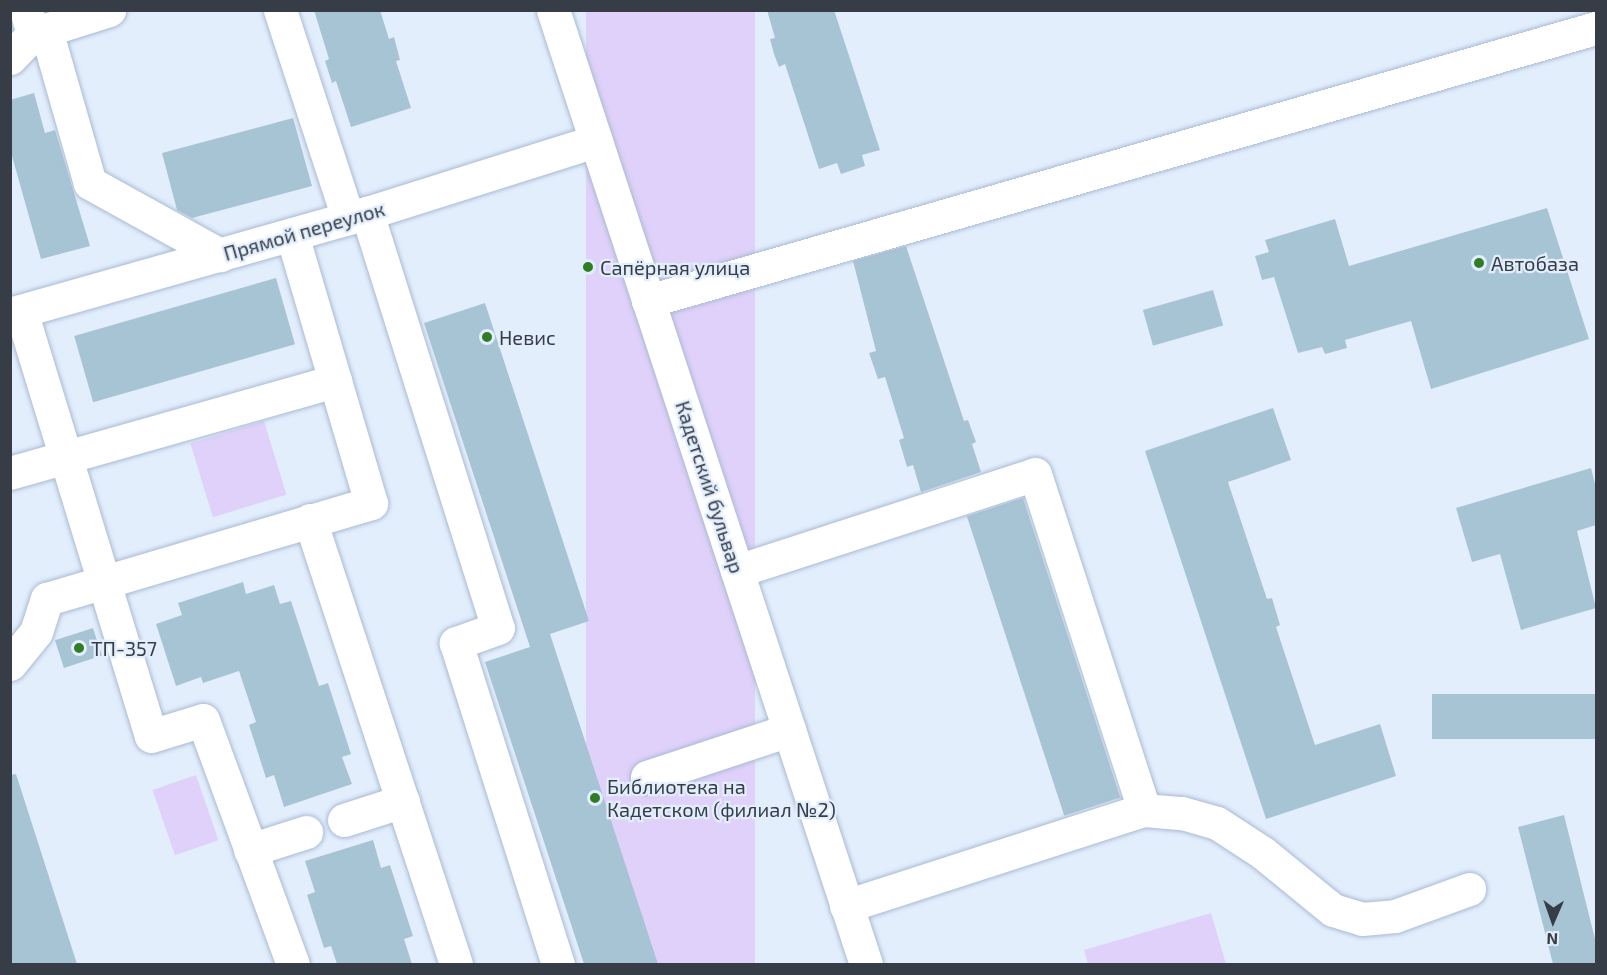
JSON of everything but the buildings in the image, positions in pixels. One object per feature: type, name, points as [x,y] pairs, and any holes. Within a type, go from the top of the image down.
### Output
[{"type":"street","points":[[10,58],[35,25],[109,10]]},
{"type":"street","points":[[280,10],[358,216],[498,628],[456,643],[558,964]]},
{"type":"street","name":"Кадетский бульвар","points":[[553,10],[866,964]]},
{"type":"street","points":[[35,25],[90,183],[220,255]]},
{"type":"street","points":[[648,301],[1596,28]]},
{"type":"street","name":"Прямой переулок","points":[[16,313],[358,216],[596,141]]},
{"type":"street","points":[[10,664],[36,632],[47,599],[371,503],[292,234]]},
{"type":"street","points":[[16,313],[152,736],[203,720],[293,964]]},
{"type":"street","points":[[10,473],[335,381]]},
{"type":"street","points":[[737,571],[1035,474],[1144,810]]},
{"type":"street","points":[[310,520],[456,964]]},
{"type":"street","points":[[647,777],[789,730]]},
{"type":"street","points":[[344,820],[403,801]]},
{"type":"street","points":[[846,906],[1144,810],[1182,813],[1217,823],[1263,853],[1333,910],[1362,919],[1395,916],[1469,889]]},
{"type":"street","points":[[250,850],[306,832]]},
{"type":"shaded area","points":[[586,11],[755,11],[755,964],[586,964]]},
{"type":"shaded area","points":[[264,421],[287,495],[213,517],[190,444]]},
{"type":"shaded area","points":[[196,775],[218,840],[175,855],[153,790]]},
{"type":"shaded area","points":[[1211,913],[1226,964],[1088,964],[1084,950]]},
{"type":"place","name":"Автобаза","points":[[1479,263]]},
{"type":"place","name":"Сапёрная улица","points":[[588,267]]},
{"type":"place","name":"Невис","points":[[487,337]]},
{"type":"place","name":"ТП-357","points":[[79,648]]},
{"type":"place","name":"Библиотека на Кадетском (филиал №2)","points":[[595,798]]}]
